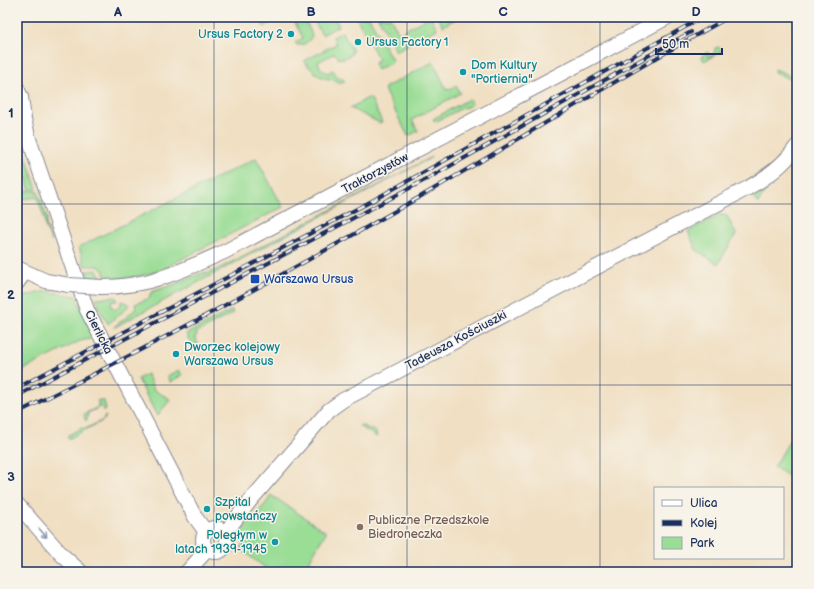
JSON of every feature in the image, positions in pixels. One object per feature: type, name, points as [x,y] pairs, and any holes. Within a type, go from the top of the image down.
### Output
[{"type":"street","name":"Traktorzystów","points":[[20,274],[69,285],[102,287],[126,286],[144,283],[183,271],[226,251],[668,17]]},
{"type":"street","name":"Cierlicka","points":[[17,88],[21,97],[24,119]]},
{"type":"street","name":"Cierlicka","points":[[17,105],[24,119],[87,310],[195,517],[206,532]]},
{"type":"street","name":"Tadeusza Kościuszki","points":[[225,533],[249,502],[329,410],[342,400],[728,199],[773,172],[789,157],[797,146]]},
{"type":"street","points":[[17,504],[62,556],[81,572]]},
{"type":"street","points":[[216,528],[225,533],[227,541],[224,548],[216,552],[207,550],[203,543],[206,532],[216,528]]},
{"type":"street","points":[[187,572],[207,550]]},
{"type":"green space","points":[[259,17],[270,17],[273,22],[264,27]]},
{"type":"green space","points":[[297,17],[304,17],[312,35],[306,43],[302,45],[297,45],[295,43],[303,38],[293,19]]},
{"type":"green space","points":[[312,17],[334,17],[339,26],[322,35]]},
{"type":"green space","points":[[356,17],[369,17],[393,62],[377,70],[374,63],[379,60]]},
{"type":"green space","points":[[378,17],[390,17],[399,33],[429,17],[431,17],[437,29],[396,51]]},
{"type":"green space","points":[[438,17],[459,17],[443,26]]},
{"type":"green space","points":[[342,32],[353,51],[351,52],[352,54],[343,59],[342,57],[339,59],[335,53],[318,62],[321,69],[327,73],[333,70],[336,75],[345,81],[340,83],[335,80],[319,76],[304,61],[336,44],[333,37]]},
{"type":"green space","points":[[715,48],[720,48],[721,52],[704,61],[702,58],[703,55],[708,52],[708,57],[714,54]]},
{"type":"green space","points":[[433,62],[447,90],[456,86],[460,93],[412,120],[418,131],[408,136],[384,90],[386,87]]},
{"type":"green space","points":[[775,69],[787,74],[791,78],[790,79],[774,72]]},
{"type":"green space","points":[[368,98],[371,99],[382,122],[380,123],[350,108]]},
{"type":"green space","points":[[469,99],[472,104],[465,108],[464,107],[435,122],[433,119]]},
{"type":"green space","points":[[17,128],[37,190],[29,189],[27,178],[21,179],[17,154]]},
{"type":"green space","points":[[432,157],[113,328],[136,308],[135,304],[150,298],[150,294],[154,291],[205,272],[206,274],[218,269]]},
{"type":"green space","points":[[256,158],[283,207],[168,267],[151,273],[132,277],[106,278],[103,270],[98,266],[85,266],[79,247]]},
{"type":"green space","points":[[767,184],[770,184],[758,203],[756,202],[752,193]]},
{"type":"green space","points":[[22,190],[38,192],[47,218],[46,225],[52,242],[45,227],[44,217],[37,197],[18,200],[17,191]]},
{"type":"green space","points":[[720,215],[727,216],[736,234],[718,264],[696,250],[688,231]]},
{"type":"green space","points":[[97,270],[102,279],[89,279],[87,271]]},
{"type":"green space","points":[[46,291],[76,296],[95,338],[80,341],[17,373],[17,298]]},
{"type":"green space","points":[[116,297],[117,301],[113,301],[111,303],[112,308],[116,309],[121,305],[121,301],[128,303],[129,305],[108,324],[101,312],[96,298]]},
{"type":"green space","points":[[232,310],[233,313],[196,333],[197,335],[195,337],[198,344],[193,347],[186,334]]},
{"type":"green space","points":[[179,370],[182,375],[170,382],[167,376]]},
{"type":"green space","points":[[147,374],[154,390],[170,399],[157,416],[138,379]]},
{"type":"green space","points":[[98,400],[104,401],[106,409],[103,411],[102,406],[88,413],[87,420],[85,420],[84,414],[98,407]]},
{"type":"green space","points":[[106,416],[104,420],[68,439],[68,435],[103,420]]},
{"type":"green space","points":[[361,425],[376,432],[377,437],[359,426]]},
{"type":"green space","points":[[790,440],[797,444],[797,481],[774,467]]},
{"type":"green space","points":[[271,495],[326,532],[303,572],[271,572],[240,549],[244,542],[238,538],[238,535],[267,502]]},
{"type":"railway","points":[[17,388],[368,203],[703,17]]},
{"type":"railway","points":[[17,413],[166,337],[314,257],[729,17]]},
{"type":"railway","points":[[17,396],[425,180],[691,32]]},
{"type":"place","name":"Ursus Factory 2","points":[[291,34]]},
{"type":"place","name":"Ursus Factory 1","points":[[358,42]]},
{"type":"place","name":"Dom Kultury \"Portiernia\"","points":[[463,72]]},
{"type":"place","name":"Warszawa Ursus","points":[[255,279]]},
{"type":"place","name":"Dworzec kolejowy Warszawa Ursus","points":[[176,354]]},
{"type":"place","name":"Szpital powstańczy","points":[[207,509]]},
{"type":"place","name":"Publiczne Przedszkole Biedroneczka","points":[[360,527]]},
{"type":"place","name":"Poległym w latach 1939-1945","points":[[275,542]]}]
